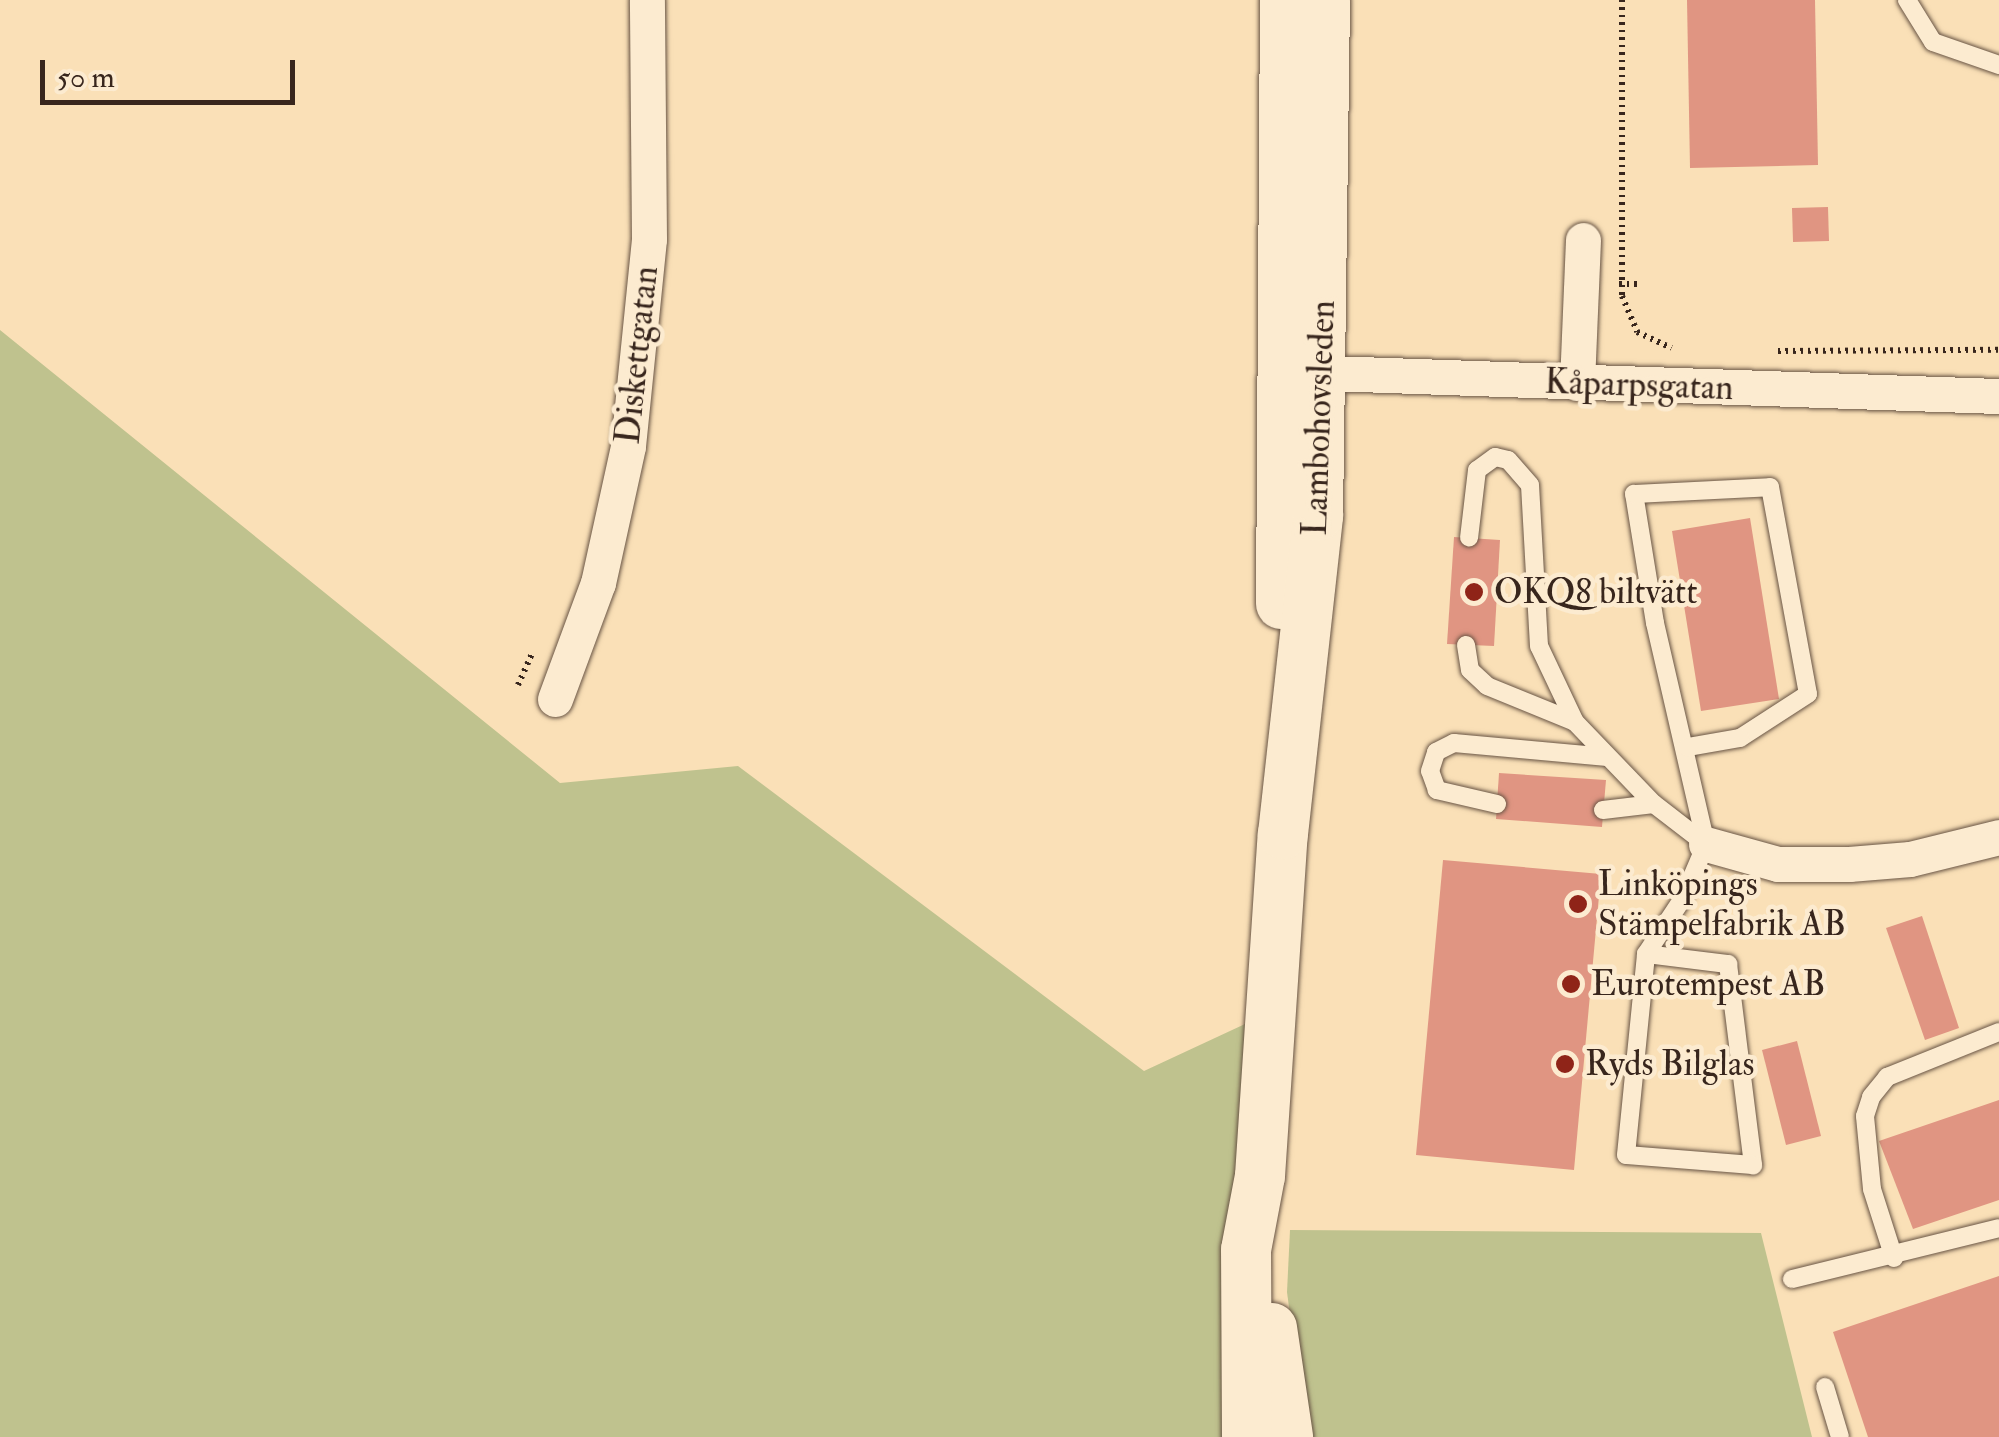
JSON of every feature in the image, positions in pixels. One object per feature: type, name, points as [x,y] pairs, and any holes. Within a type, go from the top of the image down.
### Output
[{"type":"main road","name":"Lambohovsleden","points":[[1247,1437],[1242,1316],[1260,1176],[1283,834],[1318,516],[1300,372],[1285,0]]},
{"type":"main road","name":"Lambohovsleden","points":[[1300,372],[1325,0]]},
{"type":"main road","name":"Lambohovsleden","points":[[1260,1176],[1288,1437]]},
{"type":"street","name":"Diskettgatan","points":[[555,699],[598,583],[628,446],[650,239],[647,0]]},
{"type":"street","points":[[1576,383],[1582,240]]},
{"type":"street","name":"Kåparpsgatan","points":[[1300,372],[1999,396]]},
{"type":"street","points":[[1706,844],[1778,864],[1849,864],[1910,859],[1999,837]]},
{"type":"lane","points":[[1907,0],[1933,42],[1999,65]]},
{"type":"lane","points":[[1470,538],[1477,470],[1494,457],[1508,460],[1530,485],[1539,646],[1575,722],[1654,804],[1706,844]]},
{"type":"lane","points":[[1646,954],[1728,964],[1752,1164],[1626,1155],[1646,954],[1683,898],[1706,844],[1688,746],[1655,623],[1634,494],[1770,487],[1808,694],[1740,738],[1688,746]]},
{"type":"lane","points":[[1466,645],[1470,670],[1488,686],[1575,722]]},
{"type":"lane","points":[[1497,804],[1437,790],[1430,770],[1436,752],[1467,743],[1607,757]]},
{"type":"lane","points":[[1604,810],[1640,811],[1654,804]]},
{"type":"lane","points":[[1894,1258],[1872,1188],[1865,1116],[1871,1097],[1887,1078],[1999,1032]]},
{"type":"lane","points":[[1792,1278],[1894,1258],[1999,1228]]},
{"type":"lane","points":[[1825,1387],[1840,1437]]},
{"type":"path","points":[[1622,0],[1622,296],[1637,332],[1682,349]]},
{"type":"path","points":[[1760,350],[1999,350]]},
{"type":"path","points":[[518,685],[539,636]]},
{"type":"green space","points":[[0,330],[560,783],[738,766],[1144,1071],[1245,1024],[1228,1334],[1230,1437],[0,1437]]},
{"type":"green space","points":[[1290,1230],[1761,1233],[1812,1437],[1306,1437],[1287,1292]]},
{"type":"building","points":[[1687,0],[1815,0],[1818,165],[1690,168]]},
{"type":"building","points":[[1828,207],[1829,241],[1793,242],[1792,208]]},
{"type":"building","points":[[1750,518],[1779,699],[1701,711],[1672,531]]},
{"type":"building","name":"OKQ8 biltvätt","points":[[1454,537],[1500,540],[1494,646],[1447,644]]},
{"type":"building","points":[[1499,773],[1606,780],[1602,827],[1496,819]]},
{"type":"building","points":[[1443,860],[1601,874],[1574,1170],[1416,1155]]},
{"type":"building","points":[[1922,916],[1959,1028],[1925,1040],[1886,928]]},
{"type":"building","points":[[1797,1041],[1821,1136],[1786,1145],[1762,1050]]},
{"type":"building","points":[[1999,1100],[1999,1200],[1913,1229],[1879,1141]]},
{"type":"building","points":[[1999,1276],[1999,1437],[1868,1437],[1833,1332]]},
{"type":"place","name":"OKQ8 biltvätt","points":[[1474,592]]},
{"type":"place","name":"Linköpings Stämpelfabrik AB","points":[[1578,904]]},
{"type":"place","name":"Eurotempest AB","points":[[1571,984]]},
{"type":"place","name":"Ryds Bilglas","points":[[1565,1064]]}]
